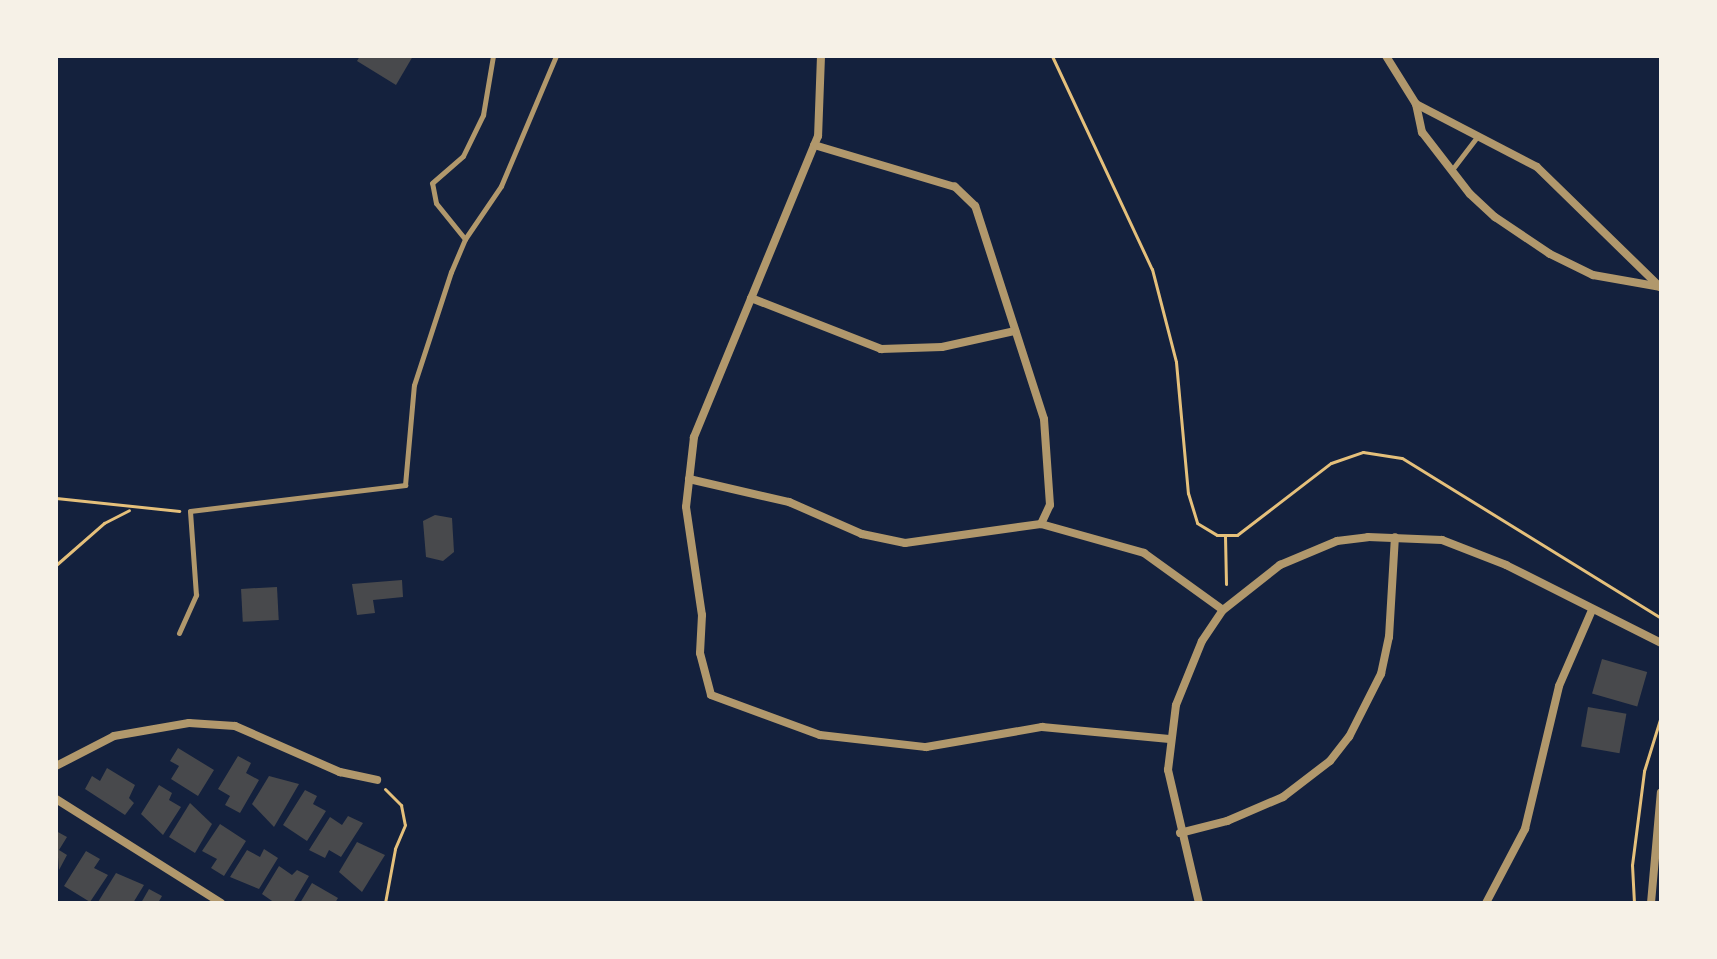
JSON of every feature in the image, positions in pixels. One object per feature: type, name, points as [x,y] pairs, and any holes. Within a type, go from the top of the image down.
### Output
[{"type":"street","points":[[821,56],[814,145],[694,437],[686,507],[702,615],[700,653],[711,695],[820,735],[926,747],[1042,727],[1169,739]]},
{"type":"street","points":[[1386,56],[1416,104],[1422,132],[1451,171],[1495,217],[1550,254],[1593,275],[1661,287]]},
{"type":"street","points":[[1416,104],[1556,181],[1661,287]]},
{"type":"street","points":[[814,145],[955,187],[975,206],[1044,419],[1050,505],[1041,524]]},
{"type":"street","points":[[751,298],[881,349],[942,347],[1015,331]]},
{"type":"street","points":[[689,479],[789,502],[862,534],[905,543],[1041,524],[1144,553],[1223,610]]},
{"type":"street","points":[[1180,833],[1227,821],[1283,797],[1330,761],[1349,737],[1370,701],[1387,649],[1395,537]]},
{"type":"street","points":[[1199,903],[1180,833],[1168,770],[1169,739],[1188,673],[1223,610],[1280,565],[1337,541],[1395,537],[1442,540],[1473,550],[1661,643]]},
{"type":"street","points":[[1486,903],[1525,829],[1559,686],[1592,610]]},
{"type":"street","points":[[56,766],[114,736],[189,723],[235,726],[340,772],[377,780]]},
{"type":"street","points":[[1651,903],[1661,792]]},
{"type":"street","points":[[56,799],[221,903]]},
{"type":"lane","points":[[465,239],[436,203],[432,183],[463,156],[483,115],[493,56]]},
{"type":"lane","points":[[179,633],[196,595],[190,511],[405,485],[414,385],[465,239],[501,186],[556,56]]},
{"type":"lane","points":[[1451,171],[1477,137]]},
{"type":"path","points":[[1052,56],[1156,281],[1176,362],[1190,511],[1207,531],[1225,536],[1245,531],[1331,463],[1363,452],[1402,458],[1661,618]]},
{"type":"path","points":[[56,498],[130,509],[190,511]]},
{"type":"path","points":[[56,565],[104,523],[130,509]]},
{"type":"path","points":[[1225,536],[1226,584]]},
{"type":"path","points":[[1634,903],[1632,865],[1642,783],[1661,716]]},
{"type":"path","points":[[377,780],[401,805],[405,825],[385,903]]},
{"type":"building","points":[[360,56],[413,56],[396,85],[357,61]]},
{"type":"building","points":[[435,515],[452,518],[454,552],[443,561],[426,557],[423,521]]},
{"type":"building","points":[[402,580],[403,597],[373,600],[375,613],[357,615],[352,584]]},
{"type":"building","points":[[277,587],[279,620],[243,622],[241,589]]},
{"type":"building","points":[[1602,659],[1647,672],[1637,707],[1592,694]]},
{"type":"building","points":[[1588,707],[1626,714],[1619,753],[1581,746]]},
{"type":"building","points":[[178,748],[214,770],[198,796],[171,779],[179,766],[170,761]]},
{"type":"building","points":[[238,756],[251,763],[246,773],[259,780],[240,813],[225,805],[230,796],[218,789]]},
{"type":"building","points":[[107,768],[135,785],[129,798],[134,803],[125,815],[85,789],[92,776],[100,781]]},
{"type":"building","points":[[269,776],[299,784],[274,827],[252,804]]},
{"type":"building","points":[[159,785],[172,793],[169,800],[181,807],[163,835],[141,814]]},
{"type":"building","points":[[305,790],[317,796],[313,804],[326,811],[307,841],[283,825]]},
{"type":"building","points":[[190,803],[212,824],[195,853],[169,837]]},
{"type":"building","points":[[348,816],[363,823],[341,857],[329,850],[325,858],[309,850],[330,817],[342,825]]},
{"type":"building","points":[[220,824],[246,841],[224,876],[211,868],[217,859],[202,851]]},
{"type":"building","points":[[56,831],[67,837],[59,850],[67,855],[59,870]]},
{"type":"building","points":[[357,842],[385,855],[362,892],[339,872]]},
{"type":"building","points":[[264,849],[278,858],[259,889],[230,877],[247,850],[260,857]]},
{"type":"building","points":[[86,851],[100,859],[94,868],[108,875],[90,902],[64,886]]},
{"type":"building","points":[[279,866],[292,875],[297,870],[309,876],[293,903],[275,903],[262,894]]},
{"type":"building","points":[[116,873],[144,885],[133,903],[98,902]]},
{"type":"building","points":[[312,883],[338,898],[335,903],[300,903]]},
{"type":"building","points":[[149,889],[162,896],[158,903],[141,903]]}]
